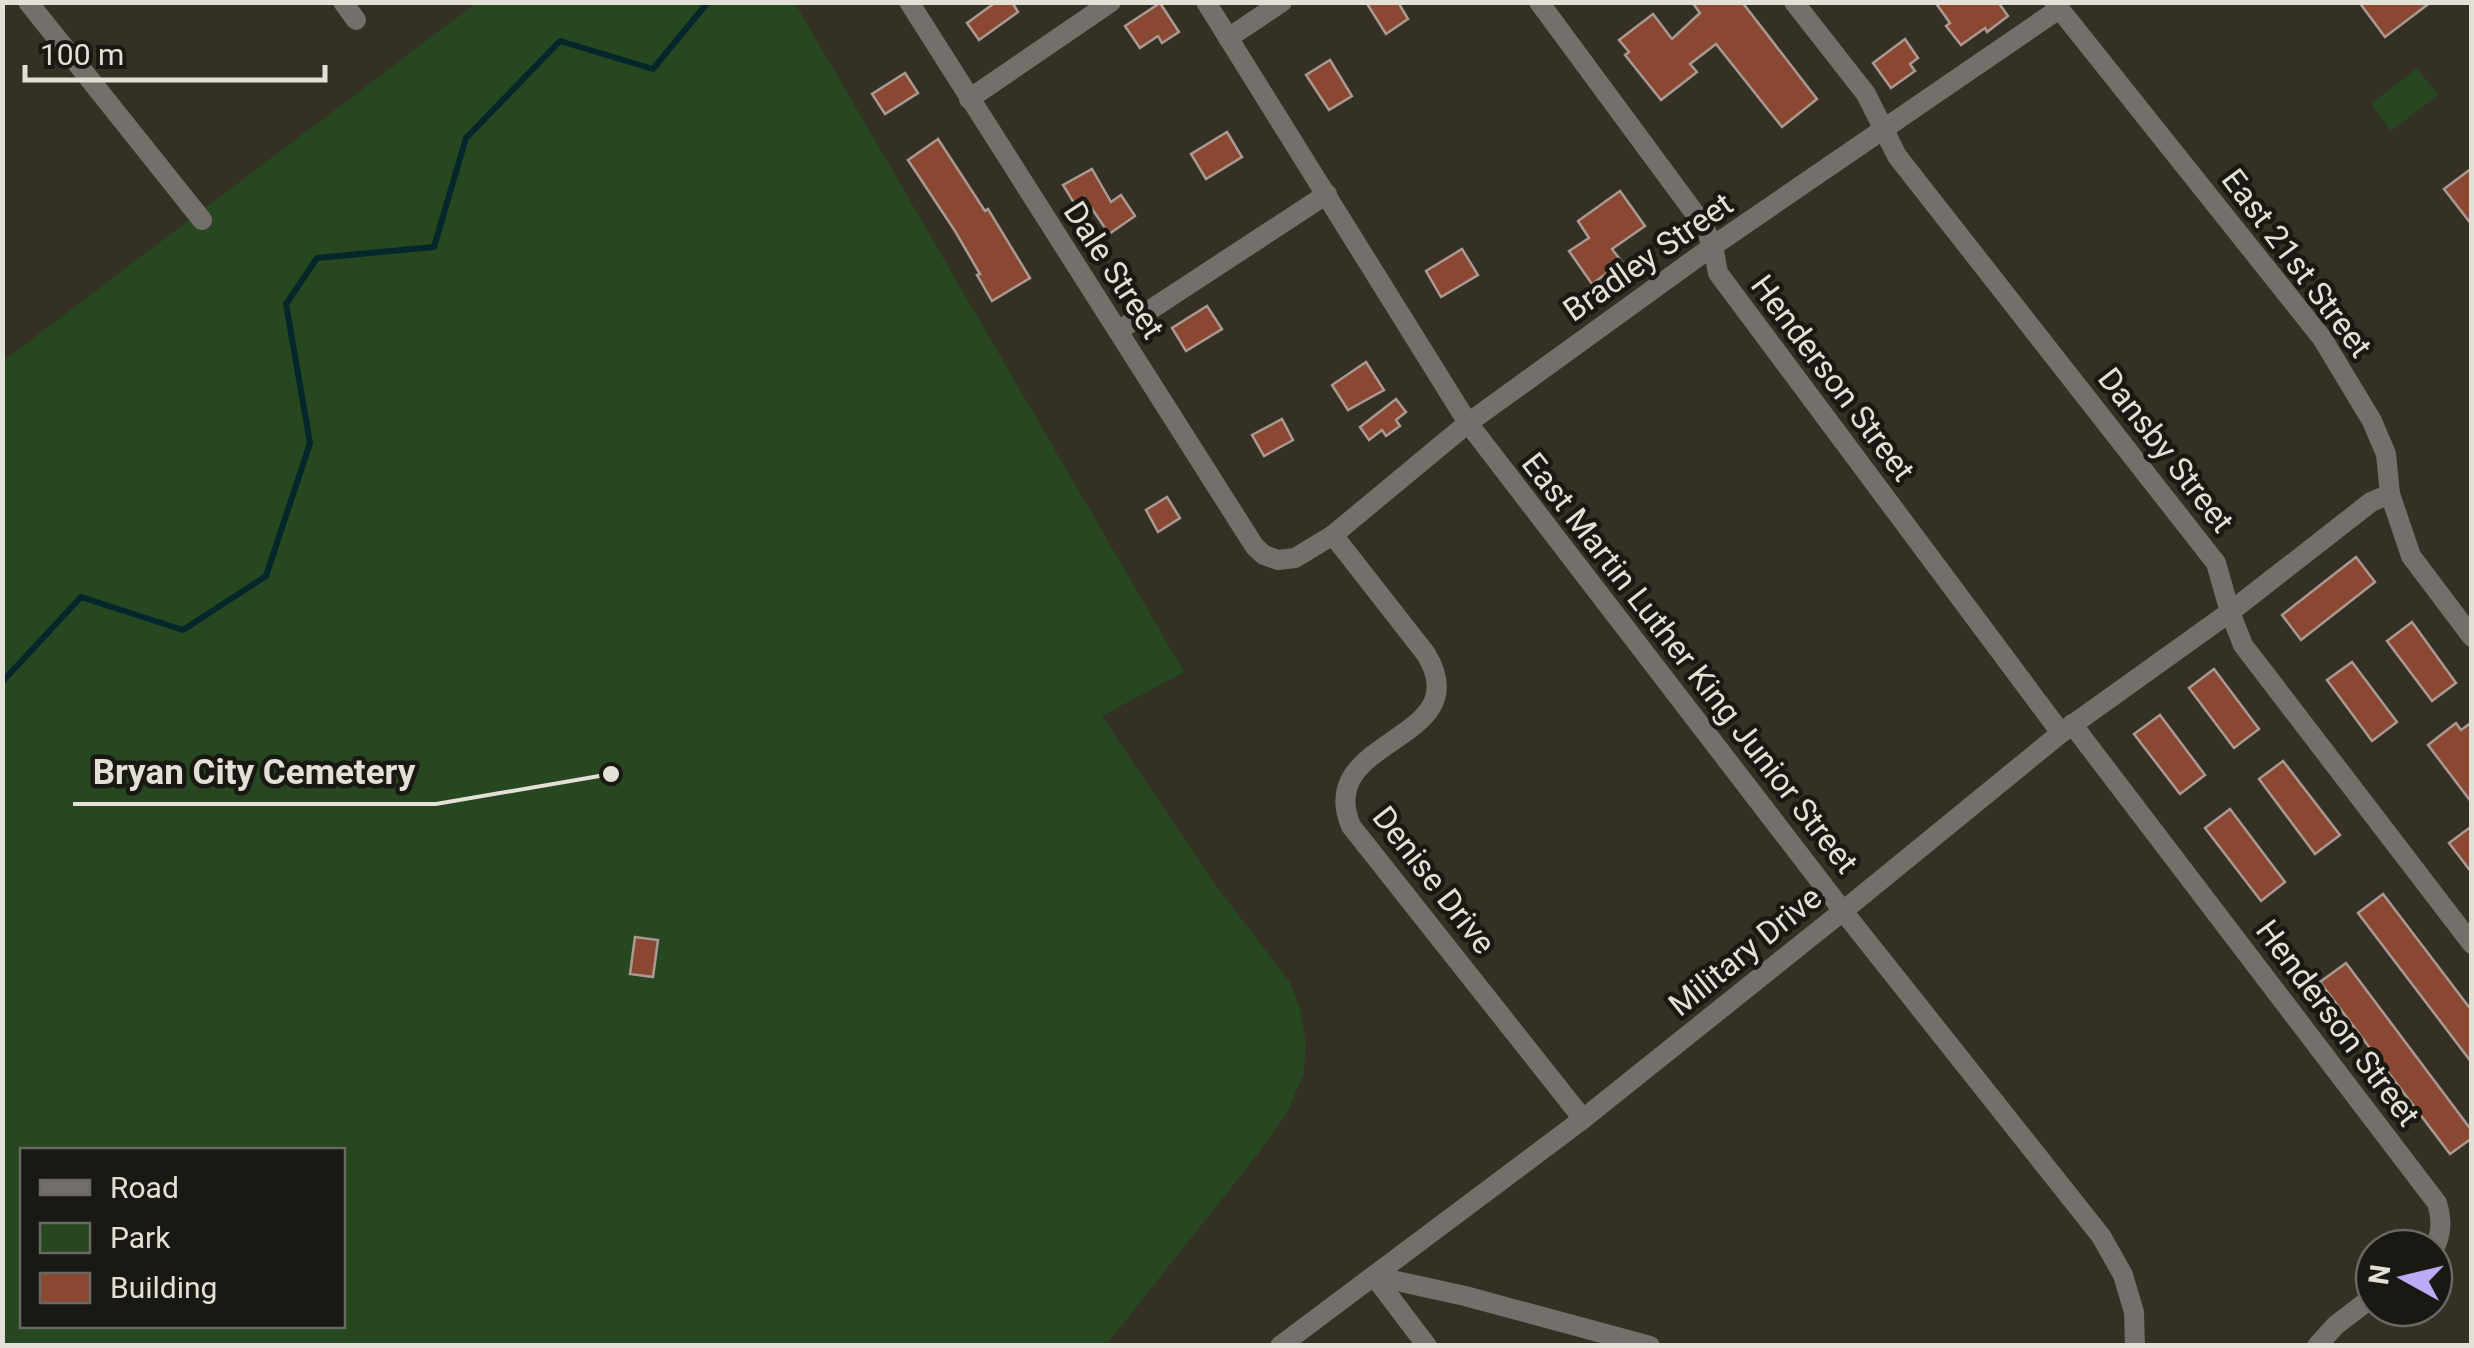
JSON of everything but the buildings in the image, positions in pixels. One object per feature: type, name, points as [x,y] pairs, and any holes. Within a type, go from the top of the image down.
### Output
[{"type":"street","points":[[28,2],[202,220]]},
{"type":"street","points":[[343,2],[356,20]]},
{"type":"street","name":"Dale Street","points":[[909,2],[1255,547],[1264,556],[1278,560]]},
{"type":"street","points":[[970,99],[1112,2]]},
{"type":"street","name":"East Martin Luther King Junior Street","points":[[1206,2],[1468,423],[1843,911],[2102,1236],[2123,1275],[2134,1312],[2135,1346]]},
{"type":"street","points":[[1228,38],[1282,2]]},
{"type":"street","name":"Henderson Street","points":[[1539,2],[1702,223],[1713,246],[1718,273],[2437,1203],[2441,1228]]},
{"type":"street","name":"Dansby Street","points":[[1794,2],[1866,94],[1897,156],[2216,563],[2243,645],[2472,944]]},
{"type":"street","name":"Bradley Street","points":[[1278,560],[1295,558],[1332,535],[1468,423],[2057,6]]},
{"type":"street","name":"East 21st Street","points":[[2057,6],[2322,338],[2372,421],[2386,454],[2390,494],[2410,556],[2472,637]]},
{"type":"street","points":[[1118,331],[1327,194]]},
{"type":"street","name":"Military Drive","points":[[1280,1346],[1583,1119],[2066,728],[2230,612],[2371,502],[2390,494]]},
{"type":"street","name":"Denise Drive","points":[[1332,535],[1426,654],[1436,670],[1438,684],[1430,709],[1360,765],[1351,779],[1345,800],[1350,826],[1583,1119]]},
{"type":"street","points":[[1374,1276],[1427,1346]]},
{"type":"street","points":[[1374,1276],[1650,1346]]},
{"type":"street","points":[[2317,1346],[2354,1311]]},
{"type":"green space","points":[[476,3],[795,3],[1184,672],[1102,716],[1217,887],[1290,982],[1306,1044],[1304,1073],[1287,1113],[1106,1345],[3,1346],[3,361]]},
{"type":"green space","points":[[2417,68],[2438,95],[2391,131],[2371,104]]},
{"type":"waterway","points":[[2,682],[81,597],[183,630],[266,576],[310,443],[286,304],[317,258],[434,247],[466,138],[560,41],[653,69],[708,2]]},
{"type":"place","name":"Bryan City Cemetery","points":[[611,774]]}]
